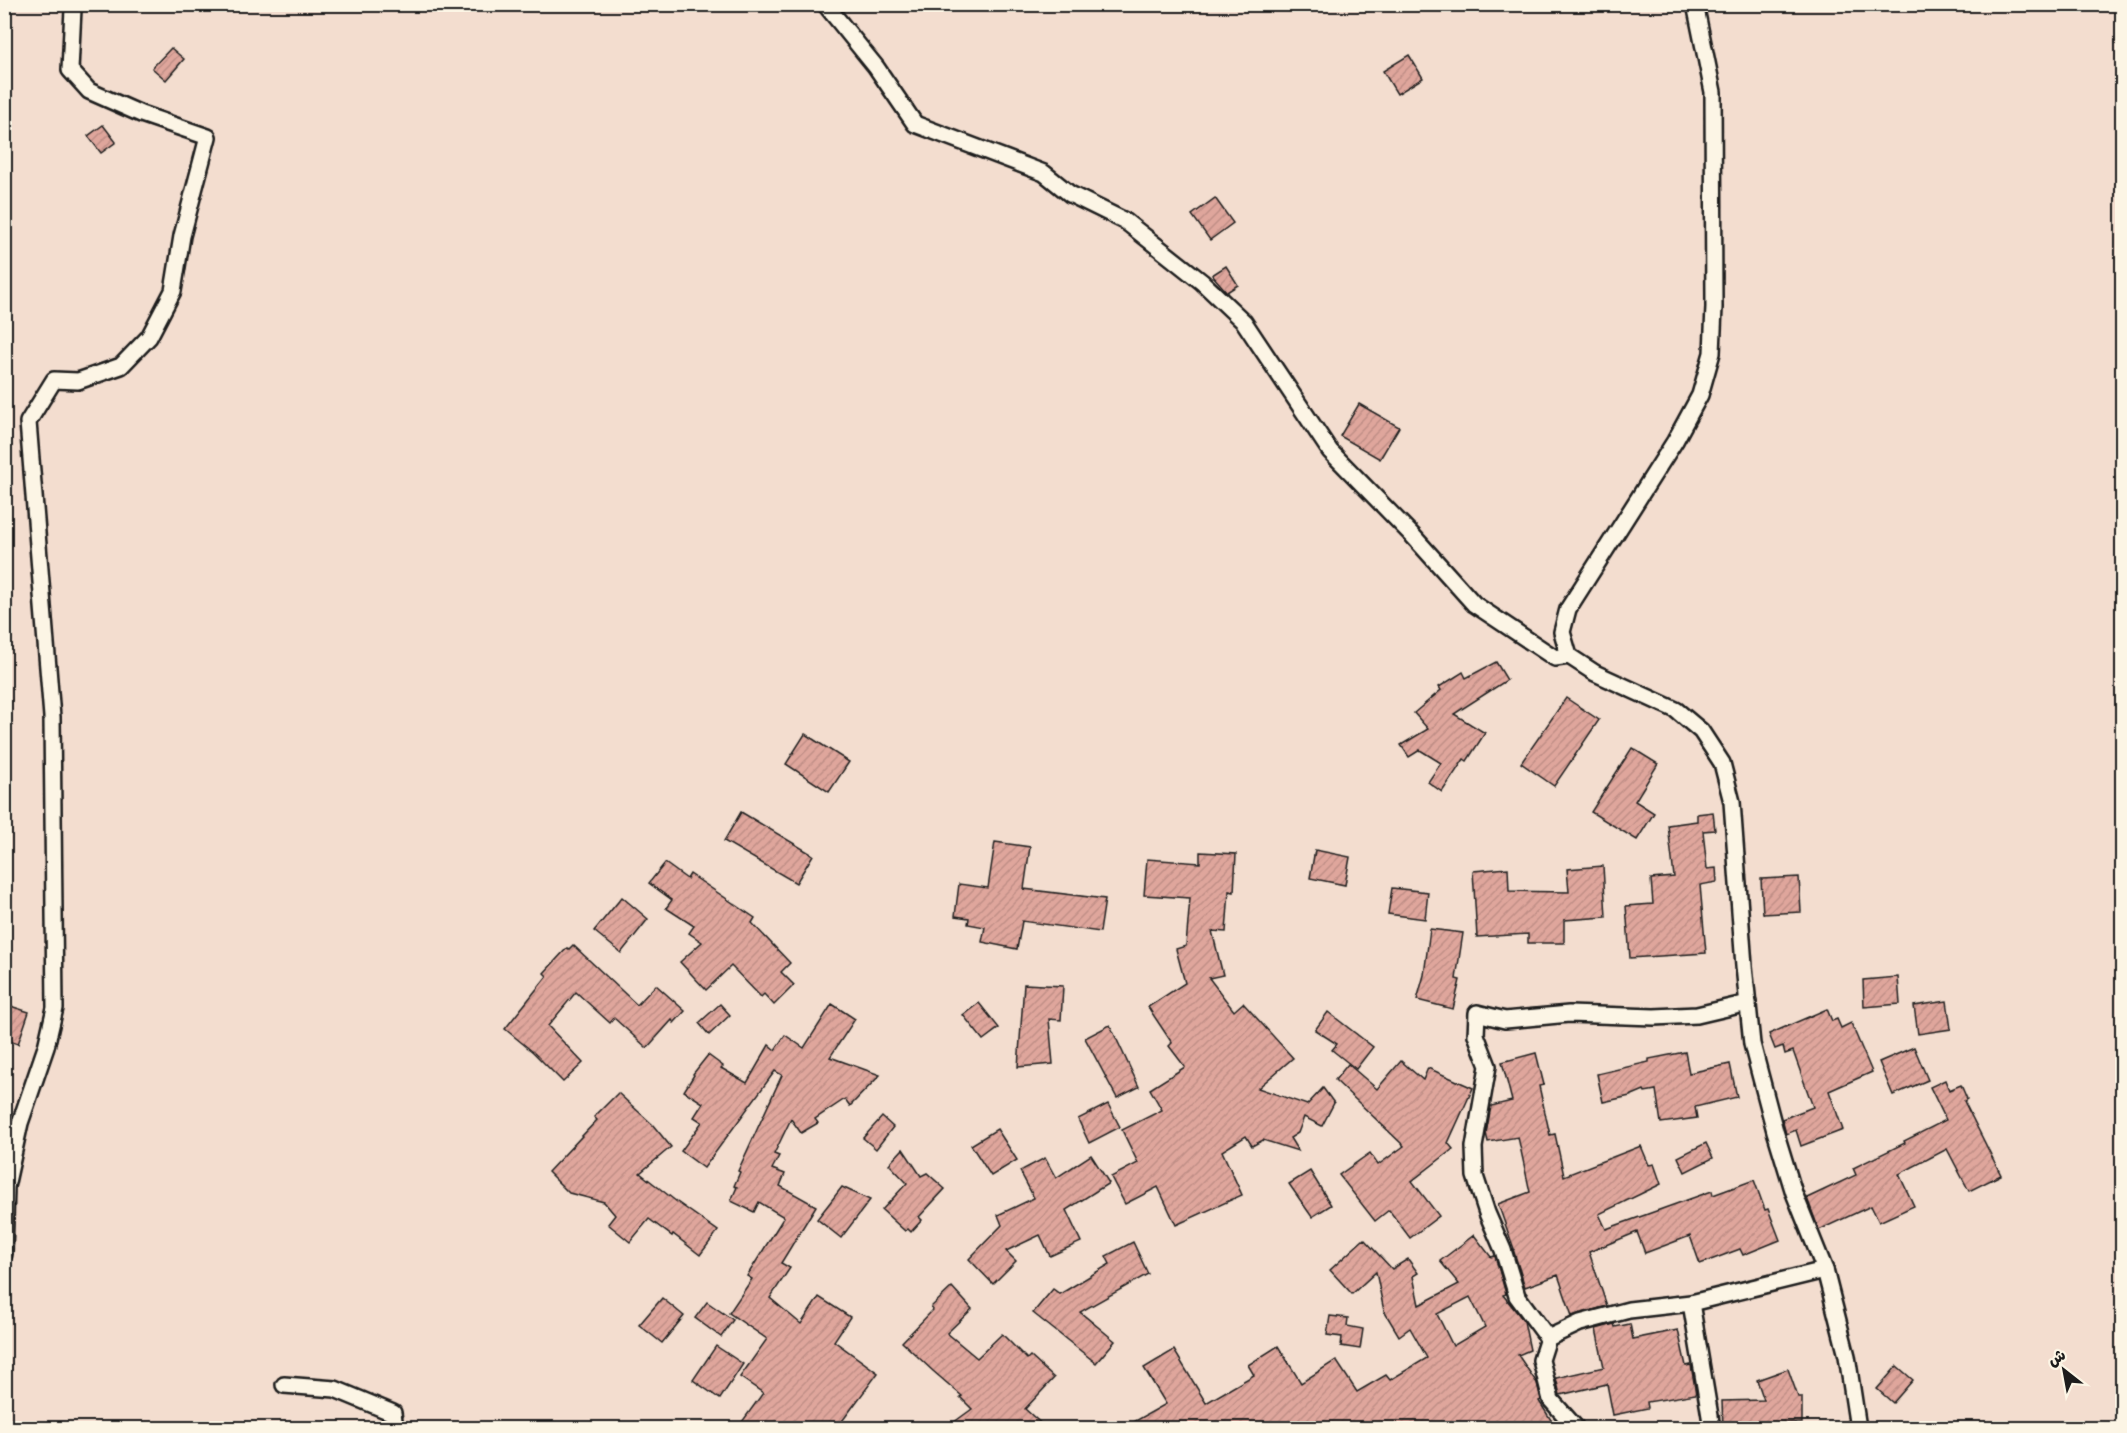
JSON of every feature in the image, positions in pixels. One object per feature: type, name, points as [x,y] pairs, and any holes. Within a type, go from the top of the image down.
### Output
[{"type":"street","points":[[4,1254],[6,1187],[20,1123],[46,1047],[55,1008],[52,717],[28,422],[54,380],[78,381],[121,366],[149,337],[173,291],[182,236],[208,137],[141,114],[89,91],[70,70],[73,9],[76,4]]},
{"type":"street","points":[[825,4],[876,67],[915,124],[1044,173],[1070,194],[1125,221],[1202,282],[1244,322],[1330,451],[1413,536],[1474,604],[1555,658],[1569,656]]},
{"type":"street","points":[[1695,4],[1713,92],[1714,307],[1712,353],[1700,395],[1675,441],[1568,609],[1562,632],[1569,656],[1595,673],[1676,710],[1701,731],[1722,763],[1732,802],[1752,1044],[1794,1193],[1825,1270],[1847,1356],[1858,1428]]},
{"type":"street","points":[[1548,1338],[1517,1296],[1503,1250],[1475,1176],[1474,1148],[1488,1066],[1476,1035],[1477,1013],[1505,1020],[1569,1014],[1654,1017],[1697,1015],[1748,1003]]},
{"type":"street","points":[[1576,1428],[1551,1400],[1541,1360],[1548,1338],[1580,1323],[1629,1310],[1691,1303],[1825,1270]]},
{"type":"street","points":[[1691,1303],[1712,1428]]},
{"type":"street","points":[[284,1385],[335,1389],[393,1413],[395,1428]]},
{"type":"building","points":[[171,48],[184,59],[166,80],[152,68]]},
{"type":"building","points":[[1409,55],[1423,78],[1397,94],[1383,71]]},
{"type":"building","points":[[103,125],[116,142],[101,153],[88,136]]},
{"type":"building","points":[[1215,198],[1233,223],[1210,240],[1192,215]]},
{"type":"building","points":[[1226,266],[1238,285],[1227,292],[1212,275]]},
{"type":"building","points":[[1359,404],[1399,427],[1380,459],[1340,436]]},
{"type":"building","points":[[1496,662],[1507,680],[1454,714],[1485,733],[1467,761],[1464,759],[1442,792],[1428,782],[1441,763],[1420,750],[1409,757],[1401,745],[1428,729],[1414,713],[1441,690],[1439,687],[1463,672],[1466,678]]},
{"type":"building","points":[[1566,698],[1599,720],[1554,786],[1521,763]]},
{"type":"building","points":[[805,734],[849,762],[829,792],[786,764]]},
{"type":"building","points":[[1632,748],[1658,764],[1635,801],[1654,813],[1637,840],[1591,812]]},
{"type":"building","points":[[741,812],[813,855],[796,883],[724,841]]},
{"type":"building","points":[[1713,812],[1715,830],[1703,831],[1707,869],[1716,868],[1717,882],[1700,885],[1706,953],[1630,958],[1626,906],[1653,904],[1651,879],[1674,877],[1668,825],[1697,821],[1697,814]]},
{"type":"building","points":[[995,842],[1030,847],[1024,889],[1105,899],[1100,932],[1022,921],[1017,949],[982,942],[985,927],[968,924],[969,918],[955,916],[959,884],[988,888]]},
{"type":"building","points":[[1315,850],[1350,857],[1345,885],[1310,878]]},
{"type":"building","points":[[1200,852],[1236,854],[1234,892],[1229,891],[1226,932],[1212,931],[1223,975],[1209,978],[1234,1011],[1243,1003],[1293,1058],[1258,1088],[1307,1105],[1323,1088],[1334,1103],[1322,1126],[1304,1117],[1298,1133],[1290,1138],[1298,1151],[1263,1140],[1252,1146],[1246,1136],[1222,1151],[1242,1195],[1176,1225],[1158,1187],[1125,1204],[1111,1177],[1138,1163],[1122,1130],[1162,1110],[1150,1089],[1185,1067],[1169,1046],[1172,1043],[1148,1007],[1185,983],[1176,949],[1186,946],[1190,898],[1144,895],[1147,859],[1200,863]]},
{"type":"building","points":[[665,863],[687,879],[690,874],[755,918],[752,923],[790,963],[781,972],[794,985],[774,1005],[764,994],[761,997],[731,966],[706,990],[680,962],[702,942],[689,933],[694,926],[666,908],[672,900],[649,883]]},
{"type":"building","points":[[1603,866],[1606,917],[1564,920],[1564,943],[1528,943],[1528,934],[1477,937],[1473,871],[1508,868],[1509,891],[1569,892],[1567,869]]},
{"type":"building","points":[[1799,877],[1801,912],[1763,914],[1761,879]]},
{"type":"building","points":[[1392,888],[1428,892],[1425,919],[1388,914]]},
{"type":"building","points":[[622,897],[648,919],[621,953],[594,931]]},
{"type":"building","points":[[1430,929],[1463,933],[1456,979],[1460,980],[1453,1009],[1417,1000],[1424,975]]},
{"type":"building","points":[[573,945],[637,1005],[656,985],[685,1011],[674,1023],[672,1020],[647,1048],[614,1018],[610,1023],[576,992],[548,1026],[583,1063],[563,1082],[533,1052],[505,1029],[547,976],[544,973],[567,948]]},
{"type":"building","points":[[1898,977],[1900,1004],[1864,1007],[1863,980]]},
{"type":"building","points":[[1024,984],[1063,986],[1061,1020],[1049,1019],[1053,1064],[1018,1067]]},
{"type":"building","points":[[1947,1001],[1951,1029],[1918,1034],[1914,1006]]},
{"type":"building","points":[[979,1003],[999,1028],[983,1040],[963,1015]]},
{"type":"building","points":[[4,1004],[29,1012],[18,1044],[4,1039]]},
{"type":"building","points":[[720,1004],[730,1015],[709,1035],[699,1023]]},
{"type":"building","points":[[832,1004],[855,1019],[830,1057],[880,1075],[850,1106],[845,1099],[815,1119],[818,1123],[801,1133],[791,1119],[774,1154],[779,1156],[772,1169],[785,1174],[780,1186],[816,1206],[781,1263],[790,1268],[770,1298],[801,1324],[819,1297],[850,1317],[834,1341],[878,1373],[837,1428],[751,1428],[742,1422],[763,1393],[740,1377],[767,1339],[729,1313],[752,1279],[747,1276],[784,1217],[759,1202],[754,1212],[731,1201],[737,1187],[734,1186],[740,1172],[738,1171],[782,1075],[775,1071],[704,1168],[681,1151],[702,1122],[694,1117],[703,1103],[684,1091],[693,1074],[708,1055],[723,1066],[721,1068],[747,1083],[769,1045],[775,1050],[785,1035],[804,1048]]},
{"type":"building","points":[[1827,1009],[1832,1021],[1837,1019],[1841,1028],[1851,1023],[1872,1072],[1829,1091],[1843,1130],[1801,1146],[1796,1130],[1786,1134],[1782,1119],[1813,1107],[1793,1051],[1785,1054],[1783,1046],[1775,1049],[1769,1034]]},
{"type":"building","points":[[1328,1012],[1373,1047],[1356,1069],[1332,1050],[1337,1044],[1315,1030]]},
{"type":"building","points":[[1110,1025],[1139,1087],[1117,1098],[1085,1038]]},
{"type":"building","points":[[1914,1047],[1928,1080],[1893,1095],[1879,1062]]},
{"type":"building","points":[[1685,1052],[1689,1073],[1730,1064],[1737,1097],[1695,1107],[1697,1118],[1661,1123],[1656,1090],[1645,1092],[1644,1090],[1630,1096],[1603,1102],[1597,1074],[1649,1062],[1649,1059]]},
{"type":"building","points":[[1536,1053],[1544,1085],[1539,1086],[1550,1135],[1555,1134],[1564,1176],[1641,1146],[1649,1165],[1654,1164],[1661,1184],[1599,1214],[1606,1229],[1712,1191],[1713,1195],[1754,1180],[1765,1210],[1768,1209],[1780,1240],[1743,1255],[1740,1249],[1700,1264],[1690,1236],[1645,1253],[1637,1232],[1589,1252],[1607,1306],[1572,1316],[1558,1275],[1525,1287],[1498,1204],[1530,1192],[1518,1137],[1488,1142],[1486,1133],[1491,1106],[1512,1101],[1502,1062]]},
{"type":"building","points":[[1401,1061],[1423,1080],[1428,1068],[1473,1088],[1448,1143],[1453,1149],[1412,1181],[1439,1216],[1410,1238],[1389,1210],[1375,1221],[1339,1175],[1370,1153],[1378,1165],[1404,1146],[1335,1080],[1348,1064],[1377,1089]]},
{"type":"building","points":[[1945,1080],[1949,1090],[1961,1085],[1967,1099],[1964,1101],[2001,1175],[1969,1191],[1947,1149],[1899,1174],[1914,1206],[1879,1222],[1871,1206],[1819,1230],[1807,1198],[1856,1175],[1853,1168],[1946,1120],[1930,1087]]},
{"type":"building","points":[[618,1093],[652,1124],[671,1147],[640,1173],[718,1231],[700,1255],[649,1219],[630,1242],[608,1224],[615,1215],[604,1202],[569,1193],[548,1172],[597,1120],[594,1117]]},
{"type":"building","points":[[1108,1104],[1120,1127],[1089,1143],[1078,1119]]},
{"type":"building","points":[[882,1117],[893,1127],[876,1149],[863,1138]]},
{"type":"building","points":[[997,1129],[1017,1160],[991,1176],[971,1145]]},
{"type":"building","points":[[1706,1143],[1713,1158],[1685,1172],[1678,1157]]},
{"type":"building","points":[[903,1149],[921,1176],[927,1173],[945,1189],[919,1217],[922,1220],[911,1232],[908,1229],[905,1231],[882,1210],[907,1183],[889,1164]]},
{"type":"building","points":[[1091,1155],[1109,1183],[1066,1210],[1081,1242],[1050,1256],[1040,1235],[1006,1251],[1016,1261],[993,1284],[969,1259],[1002,1225],[998,1215],[1034,1198],[1020,1171],[1045,1158],[1056,1178]]},
{"type":"building","points":[[1310,1171],[1331,1205],[1312,1217],[1289,1184]]},
{"type":"building","points":[[842,1187],[870,1200],[841,1238],[817,1219]]},
{"type":"building","points":[[1474,1235],[1491,1257],[1495,1256],[1506,1294],[1503,1295],[1524,1321],[1530,1350],[1518,1355],[1537,1383],[1541,1400],[1539,1401],[1556,1428],[1123,1428],[1166,1404],[1144,1368],[1174,1350],[1206,1403],[1254,1375],[1248,1365],[1278,1346],[1301,1383],[1336,1360],[1357,1392],[1386,1375],[1390,1380],[1427,1358],[1410,1328],[1399,1336],[1384,1311],[1376,1272],[1352,1294],[1330,1270],[1364,1239],[1392,1269],[1408,1259],[1418,1273],[1413,1276],[1419,1305],[1459,1284],[1440,1261]],"holes":[[[1470,1297],[1485,1327],[1453,1346],[1437,1314]]]},
{"type":"building","points":[[1133,1242],[1148,1274],[1080,1312],[1115,1341],[1096,1363],[1033,1313],[1053,1289],[1060,1294],[1110,1264],[1106,1256]]},
{"type":"building","points":[[952,1287],[972,1309],[947,1333],[977,1358],[1002,1334],[1027,1359],[1030,1356],[1054,1378],[1025,1409],[1046,1428],[946,1428],[972,1409],[960,1397],[962,1396],[902,1342],[933,1310],[931,1307]]},
{"type":"building","points":[[662,1298],[684,1316],[662,1343],[639,1325]]},
{"type":"building","points":[[707,1302],[733,1320],[721,1337],[695,1318]]},
{"type":"building","points":[[1330,1316],[1348,1318],[1347,1326],[1363,1329],[1360,1349],[1341,1346],[1342,1337],[1327,1335]]},
{"type":"building","points":[[1614,1324],[1615,1327],[1630,1324],[1633,1339],[1678,1330],[1686,1366],[1691,1365],[1696,1394],[1647,1402],[1648,1408],[1613,1415],[1607,1384],[1560,1395],[1556,1378],[1604,1367],[1596,1329]]},
{"type":"building","points":[[716,1346],[743,1364],[720,1399],[693,1380]]},
{"type":"building","points":[[1897,1366],[1913,1380],[1893,1403],[1877,1389]]},
{"type":"building","points":[[1788,1369],[1798,1397],[1802,1397],[1802,1423],[1759,1423],[1759,1428],[1723,1428],[1722,1401],[1764,1400],[1757,1380]]}]
